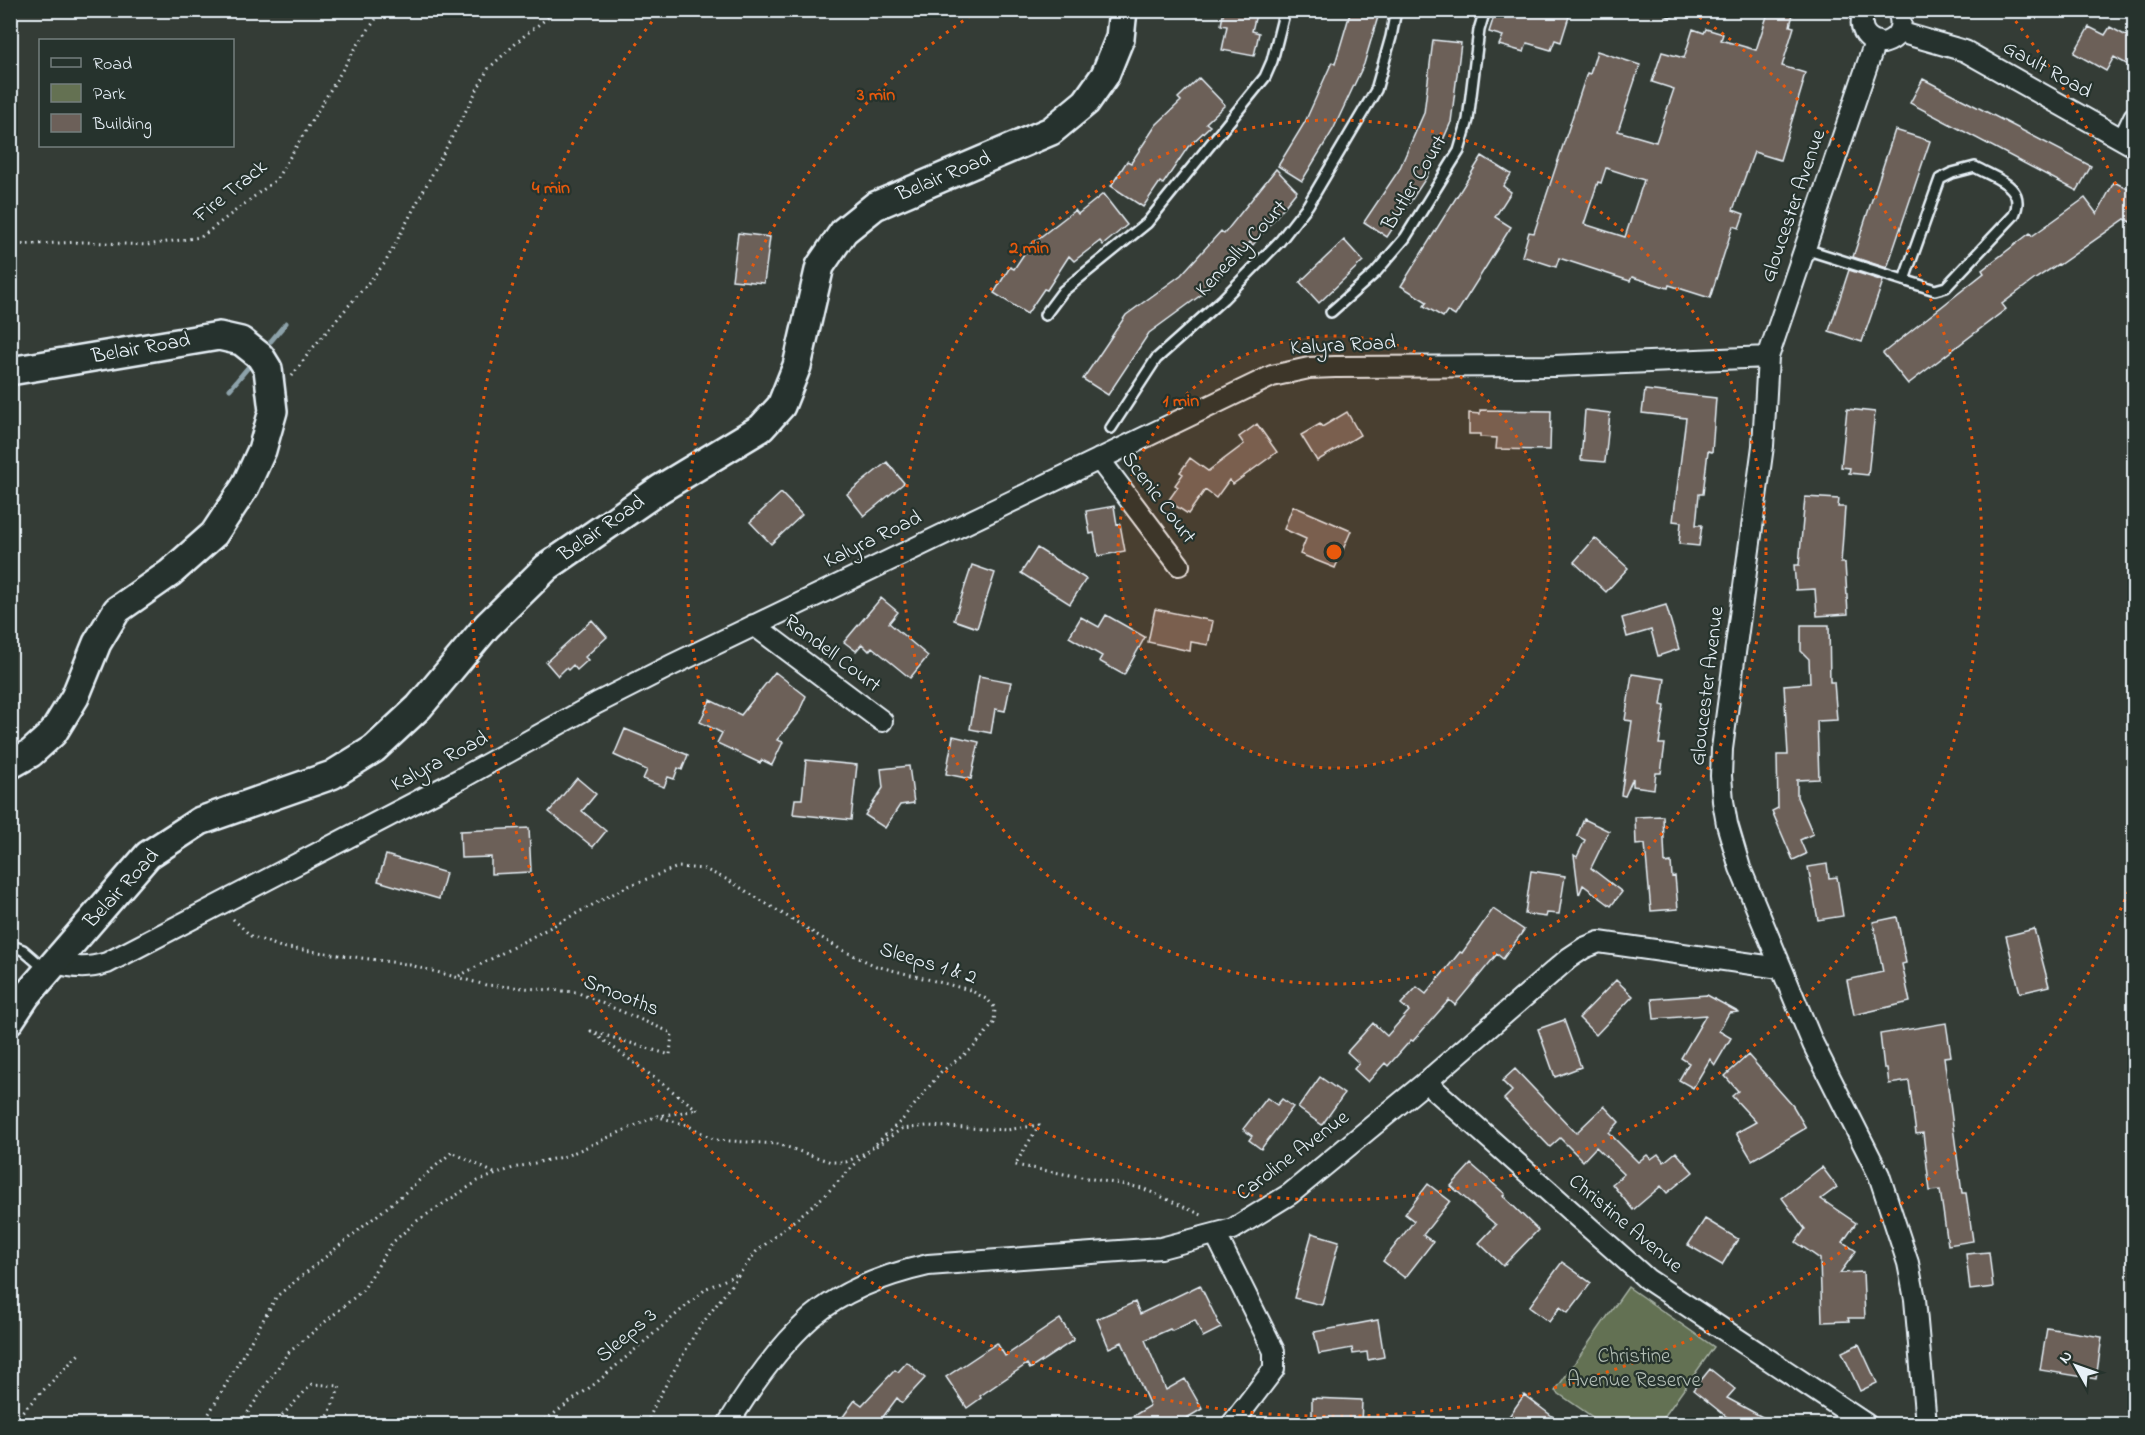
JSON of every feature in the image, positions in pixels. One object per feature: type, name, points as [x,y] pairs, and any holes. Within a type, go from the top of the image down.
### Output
[{"type":"main road","name":"Belair Road","points":[[10,1020],[26,996],[148,855],[200,821],[332,775],[374,749],[419,707],[487,626],[547,567],[660,489],[761,428],[781,406],[797,366],[820,266],[844,231],[875,206],[1051,131],[1086,102],[1105,75],[1120,38],[1123,10]]},
{"type":"main road","name":"Belair Road","points":[[10,371],[219,336],[241,341],[260,356],[268,369],[273,403],[273,411],[262,450],[245,487],[214,534],[170,573],[117,610],[97,643],[75,697],[53,733],[31,753],[10,765]]},
{"type":"street","points":[[1866,10],[1861,24],[1863,32],[1868,39],[1875,42],[1889,41],[1899,32],[1901,19],[1897,10]]},
{"type":"street","name":"Gault Road","points":[[1899,32],[1965,51],[2129,143]]},
{"type":"street","name":"Gloucester Avenue","points":[[1875,42],[1768,357],[1763,446],[1722,749],[1721,776],[1732,846],[1780,968],[1822,1063],[1879,1175],[1889,1202],[1908,1263],[1915,1299],[1926,1425]]},
{"type":"street","points":[[2129,143],[2134,117]]},
{"type":"street","name":"Kalyra Road","points":[[51,967],[91,968],[107,963],[460,779],[597,703],[1272,376],[1309,368],[1554,366],[1768,357]]},
{"type":"street","name":"Scenic Court","points":[[1099,459],[1179,565]]},
{"type":"street","name":"Randell Court","points":[[754,625],[882,721]]},
{"type":"street","name":"Caroline Avenue","points":[[728,1425],[743,1399],[785,1343],[813,1315],[849,1293],[899,1272],[928,1265],[1161,1248],[1224,1232],[1290,1194],[1426,1082],[1569,958],[1584,948],[1599,942],[1780,968]]},
{"type":"street","name":"Christine Avenue","points":[[1426,1082],[1647,1278],[1866,1425]]},
{"type":"street","points":[[1224,1232],[1274,1351],[1274,1369],[1232,1425]]},
{"type":"lane","points":[[1045,315],[1063,291],[1147,223],[1265,77],[1272,61],[1284,10]]},
{"type":"lane","name":"Keneally Court","points":[[1111,428],[1156,358],[1223,299],[1264,258],[1308,205],[1376,90],[1396,10]]},
{"type":"lane","name":"Butler Court","points":[[1331,312],[1375,273],[1405,238],[1459,151],[1468,120],[1479,30],[1485,10]]},
{"type":"lane","points":[[1805,249],[1935,290],[1946,287],[2014,215],[2019,205],[2017,194],[2012,188],[1974,167],[1940,179],[1904,280]]},
{"type":"lane","points":[[10,945],[51,967]]},
{"type":"path","name":"Fire Track","points":[[10,245],[83,242],[147,245],[201,237],[276,180],[355,49],[382,10]]},
{"type":"path","points":[[273,403],[311,350],[385,263],[488,69],[525,35],[558,10]]},
{"type":"path","name":"Sleeps 1 & 2","points":[[457,977],[626,887],[678,867],[704,869],[728,880],[840,949],[876,966],[970,990],[988,1000],[995,1008],[994,1023],[973,1048],[941,1072],[903,1119],[867,1152],[846,1162],[831,1162],[778,1144],[715,1140],[687,1125],[659,1117],[651,1119]]},
{"type":"path","name":"Smooths","points":[[219,905],[251,936],[281,946],[406,964],[486,985],[576,992],[672,1033],[670,1055],[591,1030],[698,1110],[651,1119]]},
{"type":"path","points":[[240,1425],[286,1354],[363,1290],[392,1244],[417,1221],[478,1181],[513,1168],[566,1156],[651,1119]]},
{"type":"path","points":[[647,1425],[656,1402],[696,1332],[756,1252],[824,1196],[867,1152],[902,1130],[927,1126],[1007,1130],[1039,1125],[1015,1165],[1142,1188],[1224,1232]]},
{"type":"path","points":[[203,1425],[277,1296],[452,1152],[496,1174]]},
{"type":"path","name":"Sleeps 3","points":[[533,1425],[548,1418],[596,1383],[707,1288],[741,1272]]},
{"type":"path","points":[[10,1424],[81,1352]]},
{"type":"path","points":[[274,1425],[312,1384],[340,1386],[325,1425]]},
{"type":"green space","name":"Christine Avenue Reserve","points":[[1628,1287],[1714,1347],[1659,1424],[1603,1424],[1555,1391]]},
{"type":"building","points":[[1224,10],[1257,10],[1252,31],[1259,33],[1254,56],[1222,50],[1227,26],[1221,25]]},
{"type":"building","points":[[1351,10],[1380,10],[1364,64],[1333,130],[1302,181],[1278,166],[1305,122],[1332,62],[1335,64]]},
{"type":"building","points":[[1496,10],[1571,10],[1561,42],[1555,40],[1551,50],[1527,43],[1524,52],[1499,45],[1503,36],[1489,32]]},
{"type":"building","points":[[1769,10],[1794,10],[1790,26],[1794,27],[1782,66],[1805,73],[1803,84],[1780,160],[1754,152],[1733,210],[1744,214],[1739,228],[1733,226],[1710,298],[1669,285],[1668,288],[1632,277],[1630,281],[1559,258],[1556,267],[1522,256],[1529,232],[1534,233],[1587,73],[1590,74],[1597,51],[1640,65],[1618,131],[1656,142],[1674,89],[1652,82],[1662,52],[1684,58],[1693,29],[1704,33],[1706,29],[1723,34],[1721,40],[1756,50]],"holes":[[[1606,168],[1644,180],[1625,237],[1584,224],[1598,182],[1601,183]]]},
{"type":"building","points":[[2089,27],[2105,35],[2110,27],[2134,40],[2134,57],[2130,66],[2114,57],[2106,71],[2074,53]]},
{"type":"building","points":[[1433,40],[1461,43],[1451,122],[1426,178],[1387,237],[1364,222],[1399,170],[1424,113]]},
{"type":"building","points":[[1199,78],[1225,105],[1206,123],[1210,126],[1188,147],[1163,184],[1160,182],[1143,207],[1111,186],[1127,161],[1131,163],[1156,125],[1181,101],[1178,98]]},
{"type":"building","points":[[1923,79],[2091,166],[2077,191],[1910,103]]},
{"type":"building","points":[[1895,130],[1930,141],[1887,268],[1853,257]]},
{"type":"building","points":[[1482,156],[1511,174],[1503,186],[1511,192],[1495,217],[1511,227],[1455,316],[1447,311],[1443,317],[1424,306],[1427,302],[1401,286]]},
{"type":"building","points":[[1276,169],[1297,191],[1253,245],[1250,242],[1201,295],[1149,333],[1108,395],[1083,379],[1126,315],[1181,275],[1221,231],[1224,234]]},
{"type":"building","points":[[2114,182],[2134,192],[2134,224],[2125,219],[2035,279],[2002,304],[2006,309],[1908,384],[1883,353],[1984,273],[1982,270],[2030,233],[2032,236],[2085,198],[2097,214]]},
{"type":"building","points":[[1103,194],[1127,225],[1103,245],[1100,241],[1074,261],[1069,256],[1047,290],[1044,289],[1027,314],[994,293],[1010,267],[1014,269],[1030,245],[1075,210],[1078,214]]},
{"type":"building","points":[[738,233],[770,237],[764,283],[732,280]]},
{"type":"building","points":[[1344,240],[1363,261],[1319,303],[1300,282]]},
{"type":"building","points":[[1849,270],[1883,281],[1862,342],[1829,331]]},
{"type":"building","points":[[1645,390],[1716,398],[1712,452],[1708,451],[1703,494],[1699,494],[1696,525],[1702,525],[1699,546],[1679,544],[1681,522],[1673,521],[1686,418],[1642,413]]},
{"type":"building","points":[[1847,409],[1875,412],[1868,475],[1849,473],[1850,468],[1841,467]]},
{"type":"building","points":[[1480,410],[1551,411],[1550,450],[1496,449],[1497,438],[1469,434],[1469,413],[1480,414]]},
{"type":"building","points":[[1585,410],[1610,413],[1605,462],[1581,460]]},
{"type":"building","points":[[1347,412],[1360,435],[1317,461],[1301,435],[1320,424],[1322,427]]},
{"type":"building","points":[[1257,424],[1277,452],[1233,484],[1229,480],[1216,498],[1205,490],[1188,514],[1168,501],[1178,487],[1175,485],[1183,474],[1180,472],[1190,458],[1208,471],[1244,444],[1239,437]]},
{"type":"building","points":[[887,462],[904,483],[864,516],[847,494]]},
{"type":"building","points":[[781,493],[802,515],[771,544],[750,522]]},
{"type":"building","points":[[1805,497],[1839,499],[1838,507],[1845,507],[1841,563],[1845,563],[1848,614],[1817,616],[1815,589],[1796,590],[1794,565],[1799,565]]},
{"type":"building","points":[[1114,506],[1125,551],[1098,556],[1094,533],[1090,534],[1086,511]]},
{"type":"building","points":[[1293,506],[1351,531],[1335,568],[1300,554],[1306,539],[1284,529]]},
{"type":"building","points":[[1595,538],[1628,568],[1606,592],[1574,562]]},
{"type":"building","points":[[1037,548],[1086,579],[1070,604],[1021,573]]},
{"type":"building","points":[[972,565],[995,573],[977,628],[954,620]]},
{"type":"building","points":[[881,598],[898,612],[889,623],[928,656],[910,678],[872,647],[869,651],[862,644],[856,651],[844,642]]},
{"type":"building","points":[[1666,605],[1679,649],[1658,656],[1651,630],[1627,637],[1622,618]]},
{"type":"building","points":[[1155,609],[1213,621],[1208,645],[1191,642],[1190,651],[1148,642]]},
{"type":"building","points":[[1106,615],[1145,637],[1124,675],[1099,661],[1102,656],[1069,637],[1081,617],[1099,627]]},
{"type":"building","points":[[592,620],[607,637],[585,657],[588,660],[577,670],[573,665],[558,676],[546,662]]},
{"type":"building","points":[[1801,625],[1829,625],[1830,682],[1834,682],[1837,720],[1817,721],[1819,779],[1797,780],[1797,797],[1813,834],[1800,840],[1806,854],[1793,860],[1772,811],[1778,808],[1777,755],[1788,755],[1784,685],[1810,683],[1809,659],[1801,651]]},
{"type":"building","points":[[775,672],[806,696],[798,714],[777,740],[783,742],[772,765],[762,760],[760,763],[717,743],[722,733],[700,722],[710,700],[741,715]]},
{"type":"building","points":[[1632,674],[1665,679],[1661,705],[1665,706],[1659,744],[1665,744],[1661,773],[1656,773],[1654,789],[1633,786],[1633,778],[1625,796],[1621,795],[1632,721],[1625,720]]},
{"type":"building","points":[[979,676],[1011,682],[1005,711],[995,709],[991,733],[970,729]]},
{"type":"building","points":[[625,729],[688,755],[682,770],[678,768],[674,779],[668,777],[664,787],[643,779],[647,770],[614,755]]},
{"type":"building","points":[[953,736],[979,742],[971,779],[946,774]]},
{"type":"building","points":[[806,760],[857,765],[851,820],[793,814],[795,799],[802,799]]},
{"type":"building","points":[[909,766],[914,803],[900,805],[885,828],[865,815],[883,788],[881,769]]},
{"type":"building","points":[[577,778],[596,794],[582,811],[606,831],[593,847],[549,812]]},
{"type":"building","points":[[1663,816],[1665,863],[1671,862],[1672,877],[1675,876],[1678,909],[1651,911],[1645,844],[1636,845],[1635,817]]},
{"type":"building","points":[[1584,819],[1609,831],[1591,868],[1622,892],[1611,906],[1583,885],[1579,895],[1574,855],[1577,857],[1585,840],[1577,836]]},
{"type":"building","points":[[529,828],[531,872],[491,874],[491,857],[461,858],[460,831]]},
{"type":"building","points":[[386,855],[446,873],[439,899],[378,881]]},
{"type":"building","points":[[1827,864],[1829,878],[1837,877],[1843,916],[1818,920],[1808,867]]},
{"type":"building","points":[[1531,871],[1565,876],[1559,914],[1547,913],[1546,917],[1525,914]]},
{"type":"building","points":[[1493,909],[1524,930],[1503,959],[1497,954],[1455,1005],[1449,1000],[1413,1041],[1411,1040],[1388,1066],[1385,1063],[1368,1082],[1354,1069],[1359,1063],[1347,1052],[1373,1023],[1387,1036],[1409,1011],[1401,1004],[1417,987],[1426,994],[1460,952],[1462,953]]},
{"type":"building","points":[[1897,917],[1906,963],[1902,964],[1910,1002],[1854,1015],[1847,980],[1883,972],[1873,922]]},
{"type":"building","points":[[2034,929],[2049,986],[2020,993],[2006,936]]},
{"type":"building","points":[[1616,980],[1633,996],[1596,1035],[1579,1018]]},
{"type":"building","points":[[1707,995],[1738,1012],[1729,1013],[1719,1031],[1731,1038],[1715,1065],[1710,1059],[1693,1088],[1679,1080],[1689,1063],[1681,1058],[1706,1015],[1654,1019],[1652,999]]},
{"type":"building","points":[[1564,1020],[1581,1067],[1555,1077],[1538,1029]]},
{"type":"building","points":[[1946,1023],[1951,1056],[1944,1057],[1962,1193],[1966,1193],[1973,1241],[1948,1245],[1940,1190],[1930,1191],[1923,1133],[1916,1134],[1909,1081],[1889,1084],[1887,1068],[1884,1068],[1880,1034]]},
{"type":"building","points":[[1748,1055],[1793,1106],[1806,1128],[1752,1160],[1736,1133],[1756,1122],[1732,1096],[1738,1091],[1725,1076]]},
{"type":"building","points":[[1515,1069],[1576,1133],[1604,1106],[1619,1122],[1609,1133],[1638,1162],[1647,1155],[1651,1159],[1658,1154],[1664,1162],[1676,1152],[1693,1172],[1667,1193],[1661,1186],[1633,1210],[1612,1184],[1624,1174],[1596,1147],[1583,1161],[1560,1138],[1550,1147],[1504,1099],[1512,1091],[1502,1081]]},
{"type":"building","points":[[1320,1077],[1344,1094],[1322,1125],[1298,1108]]},
{"type":"building","points":[[1267,1098],[1277,1105],[1282,1099],[1293,1107],[1261,1149],[1249,1140],[1252,1136],[1243,1129]]},
{"type":"building","points":[[1471,1164],[1505,1194],[1503,1196],[1538,1230],[1503,1266],[1479,1243],[1496,1225],[1451,1186]]},
{"type":"building","points":[[1822,1167],[1837,1187],[1821,1199],[1856,1223],[1843,1242],[1856,1251],[1840,1273],[1863,1272],[1865,1318],[1822,1322],[1820,1259],[1796,1242],[1805,1229],[1782,1198]]},
{"type":"building","points":[[1428,1184],[1450,1201],[1423,1235],[1433,1242],[1405,1278],[1383,1261],[1414,1221],[1405,1214]]},
{"type":"building","points":[[1705,1219],[1738,1239],[1722,1265],[1688,1245]]},
{"type":"building","points":[[1312,1233],[1339,1241],[1322,1305],[1294,1298]]},
{"type":"building","points":[[1989,1252],[1993,1287],[1970,1290],[1966,1254]]},
{"type":"building","points":[[1562,1262],[1591,1283],[1568,1313],[1560,1307],[1549,1322],[1529,1307]]},
{"type":"building","points":[[1200,1285],[1221,1328],[1203,1337],[1195,1320],[1145,1340],[1166,1390],[1185,1379],[1202,1409],[1175,1425],[1118,1425],[1150,1406],[1122,1342],[1109,1348],[1097,1319],[1135,1302],[1140,1314]]},
{"type":"building","points":[[1060,1319],[1074,1340],[1030,1369],[1027,1364],[980,1396],[981,1398],[967,1408],[946,1377],[997,1343],[1005,1356]]},
{"type":"building","points":[[1378,1320],[1384,1357],[1368,1360],[1367,1352],[1353,1354],[1352,1348],[1319,1354],[1314,1332]]},
{"type":"building","points":[[2047,1328],[2102,1337],[2096,1379],[2040,1370]]},
{"type":"building","points":[[1859,1344],[1877,1383],[1860,1391],[1842,1352]]},
{"type":"building","points":[[907,1362],[925,1378],[902,1403],[897,1398],[877,1425],[837,1425],[855,1400],[862,1405],[895,1370],[898,1372]]},
{"type":"building","points":[[1710,1369],[1735,1389],[1727,1398],[1777,1425],[1737,1425],[1693,1390]]},
{"type":"building","points":[[1524,1395],[1564,1425],[1503,1425]]},
{"type":"building","points":[[1312,1398],[1362,1400],[1361,1425],[1312,1423]]},
{"type":"waterway","points":[[271,341],[286,323]]},
{"type":"waterway","points":[[230,389],[250,365]]}]
